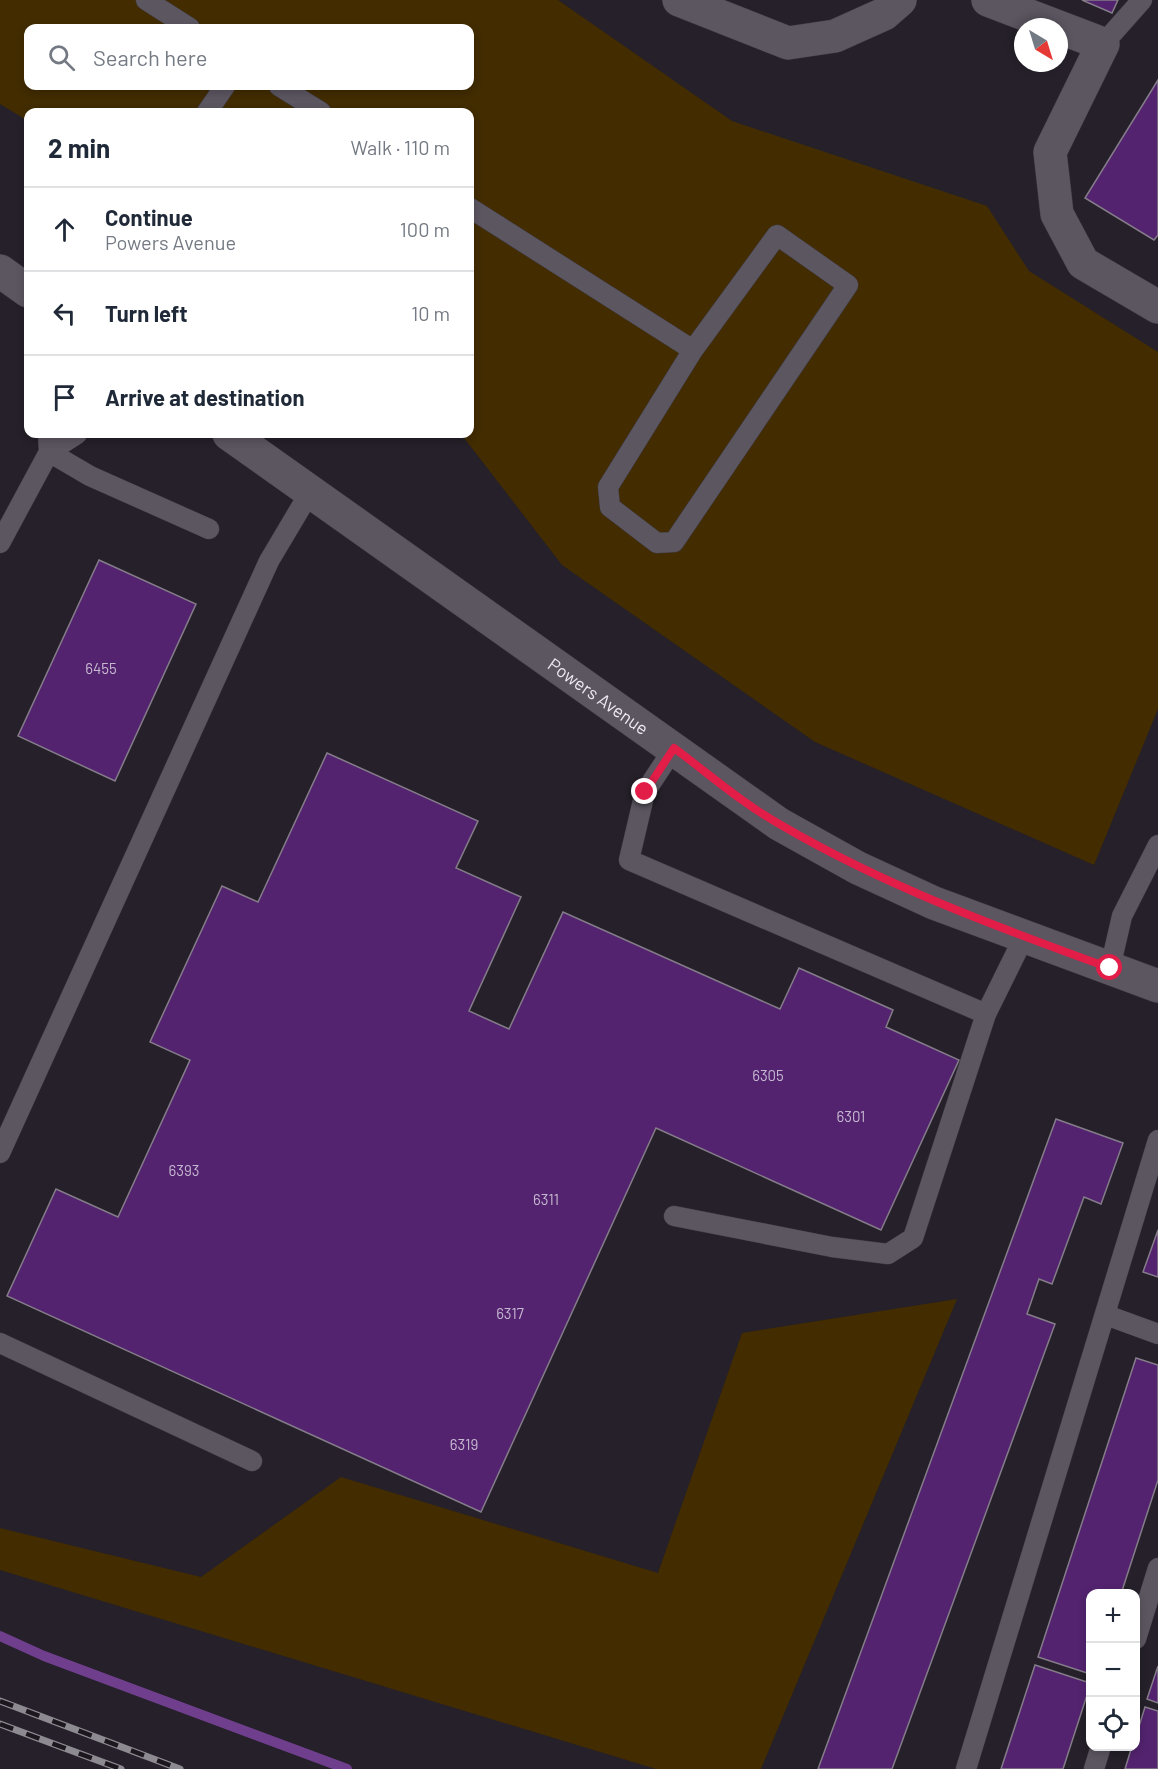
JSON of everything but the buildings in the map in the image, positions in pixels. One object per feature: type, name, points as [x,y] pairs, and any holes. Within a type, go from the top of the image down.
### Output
[{"type":"street","points":[[679,0],[788,43],[835,36],[884,14],[900,0]]},
{"type":"street","points":[[988,0],[1102,44],[1050,152],[1057,214],[1083,263],[1158,307]]},
{"type":"street","points":[[0,271],[24,288]]},
{"type":"street","name":"Powers Avenue","points":[[235,438],[779,824],[858,868],[933,903],[1158,986]]},
{"type":"lane","points":[[146,0],[184,24]]},
{"type":"lane","points":[[1102,44],[1142,0]]},
{"type":"lane","points":[[210,108],[222,90]]},
{"type":"lane","points":[[285,90],[315,108]]},
{"type":"lane","points":[[474,211],[693,350]]},
{"type":"lane","points":[[777,235],[848,285],[674,542],[657,543],[610,507],[608,487],[693,350],[777,235]]},
{"type":"lane","points":[[0,543],[48,443],[64,438]]},
{"type":"lane","points":[[48,443],[90,476],[209,529]]},
{"type":"lane","points":[[0,1153],[269,561],[310,492]]},
{"type":"lane","points":[[674,748],[645,792],[629,860],[986,1014]]},
{"type":"lane","points":[[1110,968],[1122,916],[1158,845]]},
{"type":"lane","points":[[674,1216],[832,1247],[888,1254],[913,1238],[986,1014],[1024,937]]},
{"type":"lane","points":[[966,1769],[1158,1140]]},
{"type":"lane","points":[[1106,1315],[1158,1334]]},
{"type":"lane","points":[[0,1343],[252,1461]]},
{"type":"lane","points":[[1140,1626],[1158,1568]]},
{"type":"lane","points":[[1094,1769],[1099,1751]]},
{"type":"shaded area","points":[[0,0],[558,0],[732,121],[987,206],[1029,271],[1158,352],[1158,709],[1094,865],[815,742],[562,565],[464,438],[474,438],[474,108],[24,108],[24,119],[0,104]]},
{"type":"shaded area","points":[[957,1299],[761,1769],[656,1769],[0,1570],[0,1528],[201,1577],[341,1477],[658,1573],[742,1333]]},
{"type":"waterway","points":[[0,1636],[44,1656],[347,1769]]},
{"type":"railway","points":[[0,1701],[180,1769]]},
{"type":"railway","points":[[0,1724],[121,1769]]},
{"type":"route","points":[[645,792],[674,748],[779,824],[858,868],[933,903],[1110,968]]}]
